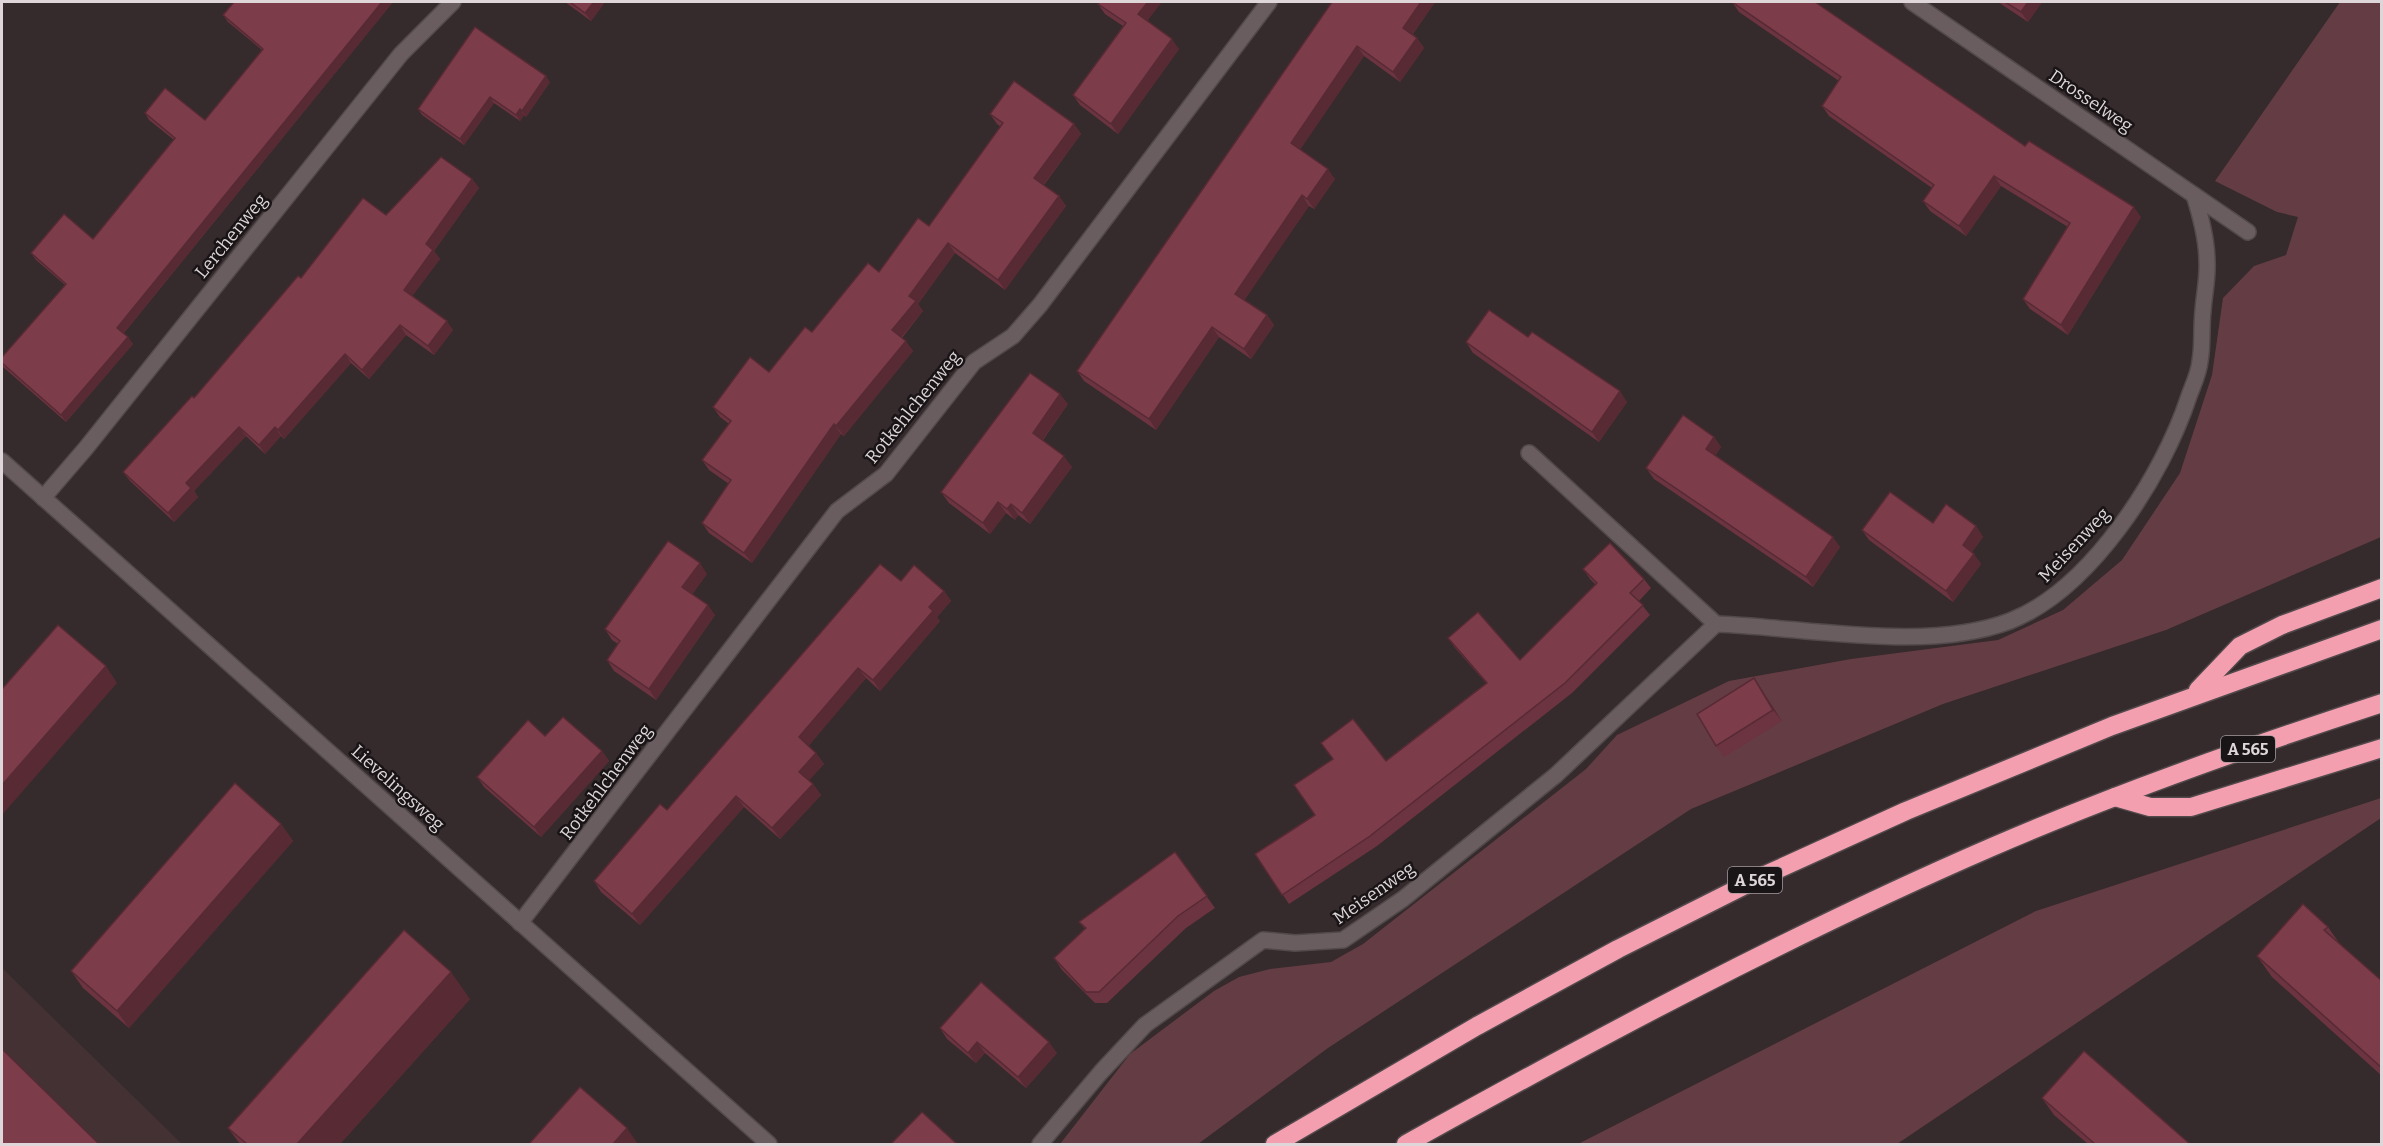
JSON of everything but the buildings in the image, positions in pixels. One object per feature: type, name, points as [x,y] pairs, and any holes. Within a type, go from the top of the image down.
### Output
[{"type":"highway","points":[[2195,694],[2241,646],[2282,625],[2382,588]]},
{"type":"highway","name":"A 565","points":[[1275,1144],[1477,1026],[1690,912],[1906,810],[2195,694],[2382,629]]},
{"type":"highway","name":"A 565","points":[[1406,1144],[1651,1011],[1789,942],[1991,847],[2115,797],[2382,703]]},
{"type":"highway","points":[[2115,797],[2150,807],[2191,807],[2382,748]]},
{"type":"street","name":"Lerchenweg","points":[[43,498],[86,448],[401,54],[453,2]]},
{"type":"street","name":"Rotkehlchenweg","points":[[520,923],[562,872],[837,512],[886,474],[974,362],[1013,336],[1040,305],[1269,2]]},
{"type":"street","name":"Drosselweg","points":[[1912,2],[2248,232]]},
{"type":"street","name":"Meisenweg","points":[[1040,1144],[1144,1025],[1263,940],[1295,943],[1343,940],[1403,899],[1564,767],[1716,624],[1851,635],[1924,637],[2009,621],[2053,597],[2088,563],[2125,520],[2160,466],[2180,424],[2200,363],[2208,263],[2204,228],[2194,195]]},
{"type":"street","points":[[1529,453],[1716,624]]},
{"type":"street","name":"Lievelingsweg","points":[[2,461],[769,1144]]},
{"type":"shaded area","points":[[2340,2],[2381,2],[2381,537],[2166,630],[1943,704],[1691,809],[1328,1048],[1198,1144],[1060,1144],[1130,1054],[1214,991],[1239,977],[1270,969],[1331,962],[1363,944],[1586,769],[1617,735],[1729,681],[1851,659],[1998,640],[2063,610],[2122,560],[2180,473],[2212,375],[2223,298],[2254,266],[2286,255],[2298,217],[2277,212],[2215,181]]},
{"type":"shaded area","points":[[2381,798],[2381,818],[1897,1144],[1578,1144],[2036,911]]},
{"type":"shaded area","points":[[2,968],[182,1144],[2,1144]]}]
